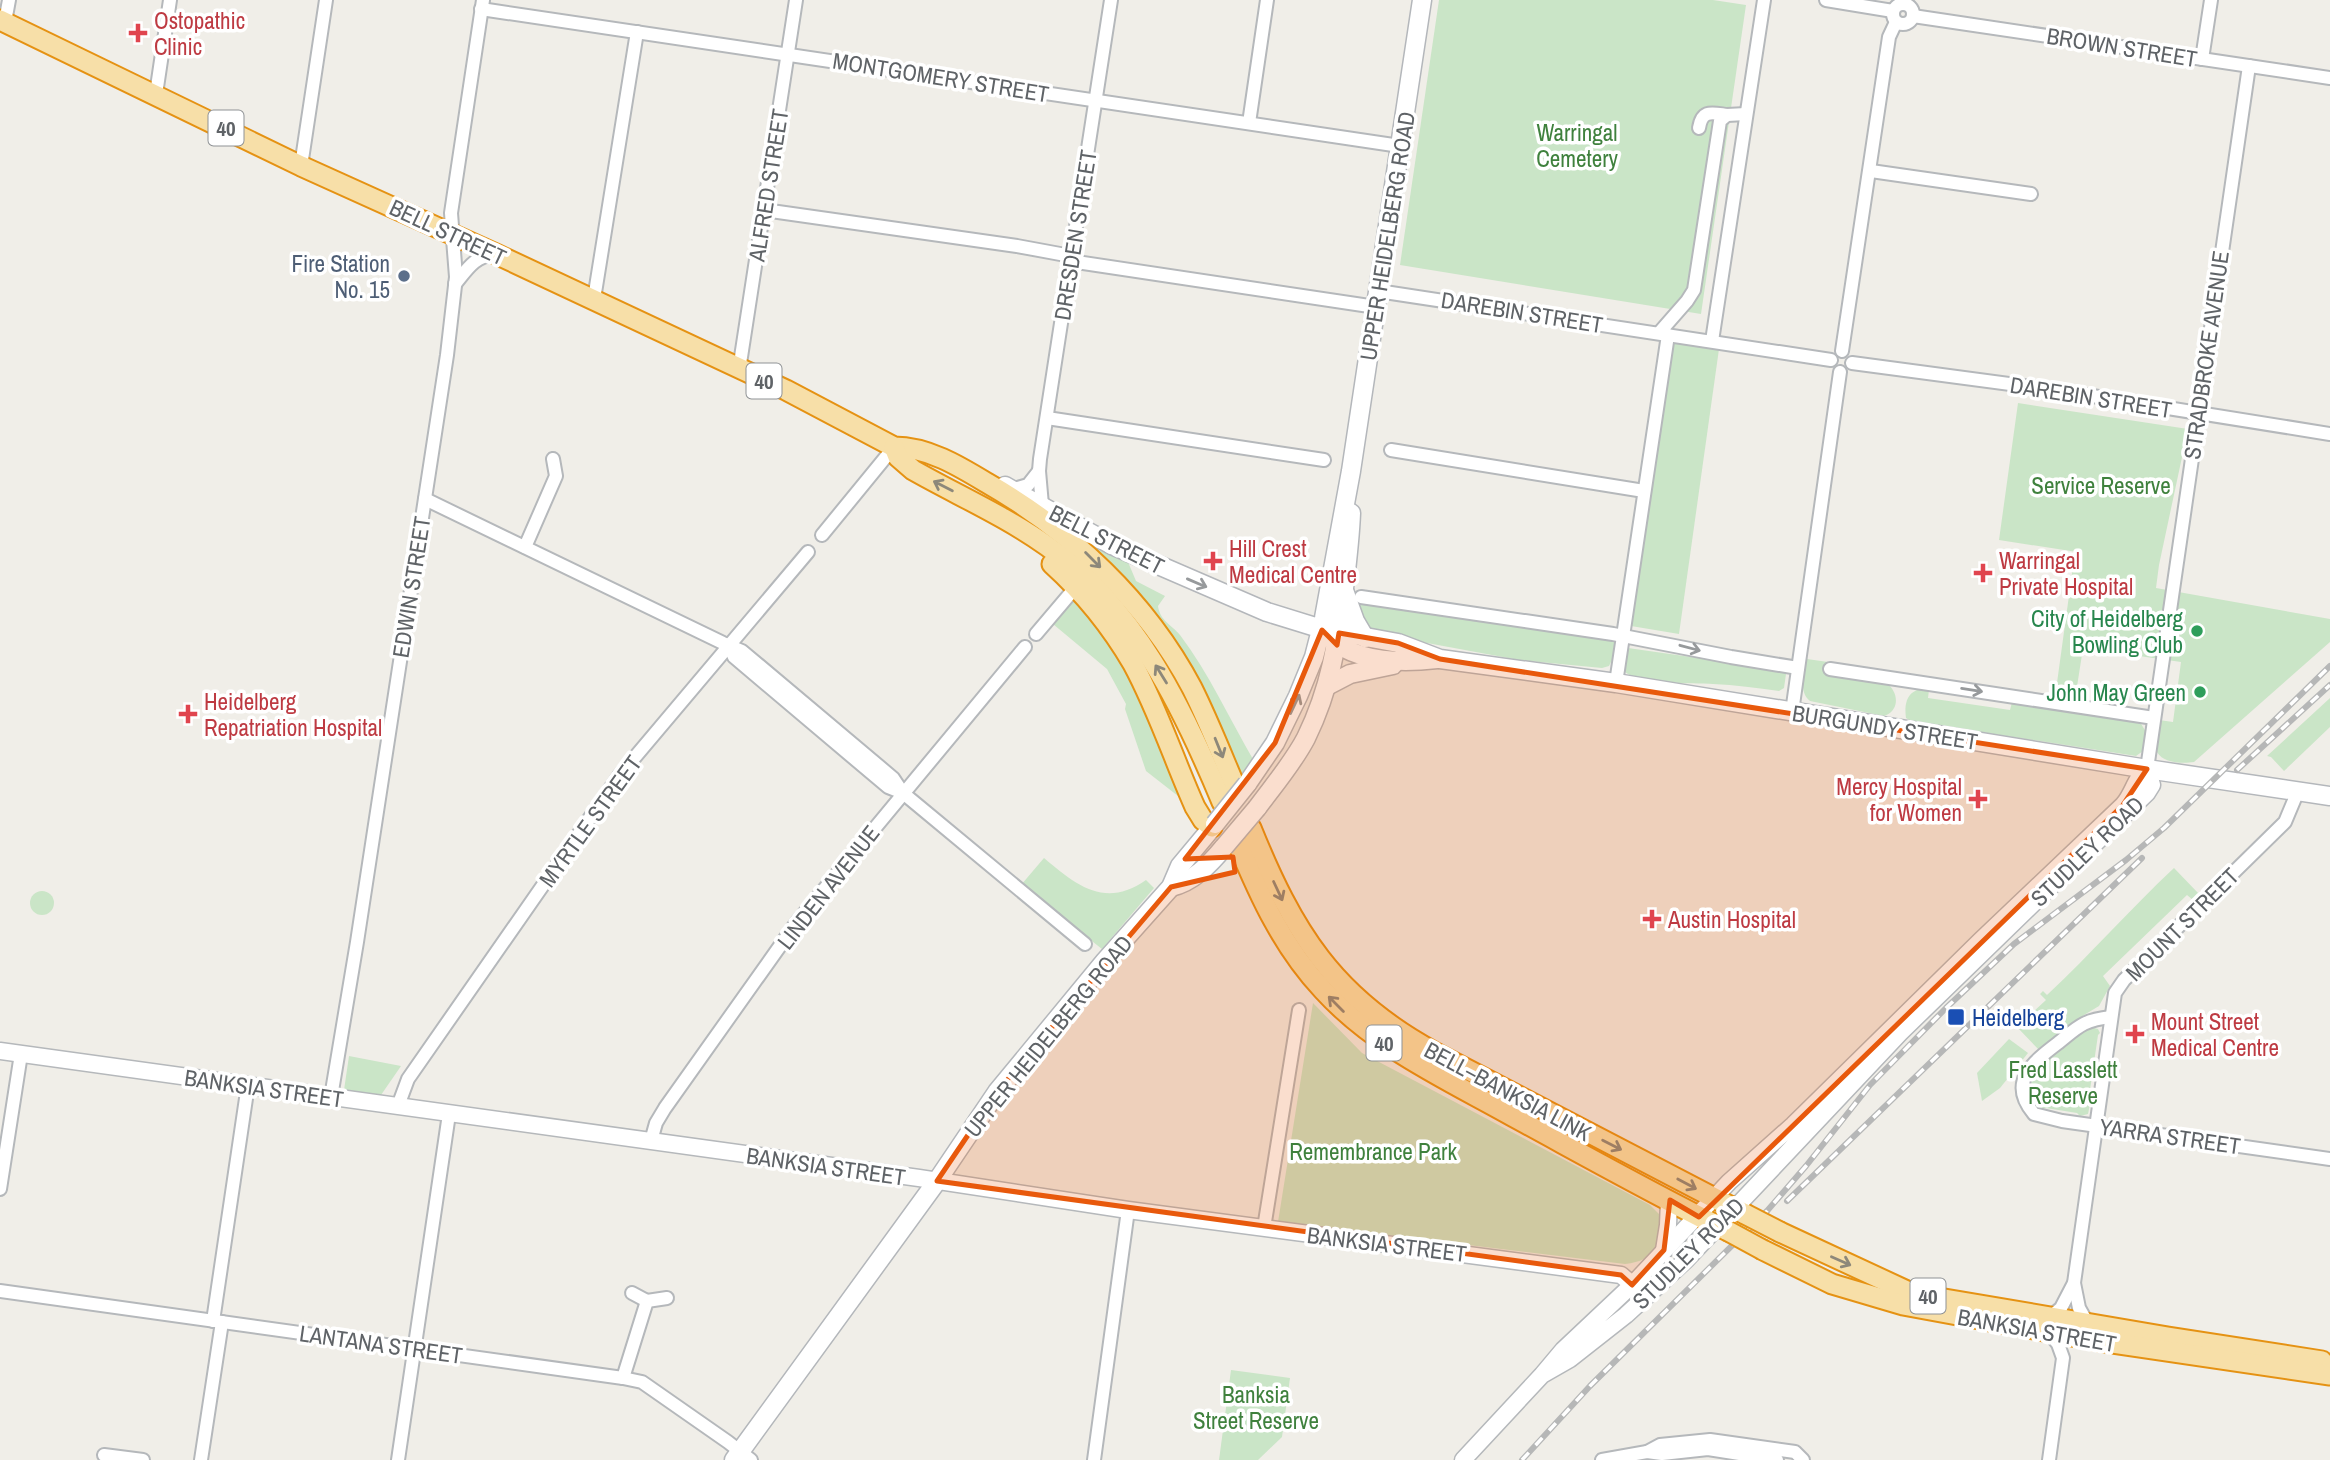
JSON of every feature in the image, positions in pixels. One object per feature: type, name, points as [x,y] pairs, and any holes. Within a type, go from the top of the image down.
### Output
[{"type":"highway","name":"BELL STREET","points":[[2,21],[301,166],[454,234],[786,390],[894,447],[925,451],[979,477]]},
{"type":"highway","name":"BELL STREET","points":[[894,447],[898,457],[913,470],[1000,517]]},
{"type":"highway","name":"40","points":[[979,477],[1068,538],[1130,599],[1191,686],[1241,785]]},
{"type":"highway","name":"40","points":[[1000,517],[1063,557],[1119,614],[1180,706],[1222,802]]},
{"type":"highway","points":[[1000,517],[1012,531],[1055,567],[1104,621],[1133,664],[1149,696],[1195,807],[1203,820],[1214,826]]},
{"type":"highway","name":"BELL–BANKSIA LINK","points":[[1239,836],[1267,911],[1287,944],[1321,989],[1356,1023],[1422,1066],[1723,1229]]},
{"type":"highway","name":"BELL–BANKSIA LINK","points":[[1239,836],[1278,892],[1306,942],[1330,972],[1370,1011],[1434,1052],[1729,1206]]},
{"type":"highway","name":"BANKSIA STREET","points":[[1729,1206],[1907,1291],[2049,1325]]},
{"type":"highway","name":"BANKSIA STREET","points":[[1723,1229],[1822,1280],[1886,1301],[2049,1325],[2330,1375]]},
{"type":"highway","name":"BANKSIA STREET","points":[[2086,1332],[2330,1362]]},
{"type":"main road","name":"UPPER HEIDELBERG ROAD","points":[[1171,887],[1184,884],[1239,836],[1301,747],[1327,686],[1330,634],[1327,603],[1351,471],[1422,0]]},
{"type":"main road","name":"UPPER HEIDELBERG ROAD","points":[[742,1457],[937,1181],[997,1091],[1105,961],[1171,887],[1176,872],[1185,859],[1214,826],[1241,785],[1275,743],[1330,634],[1343,590],[1350,535],[1351,471]]},
{"type":"main road","name":"BELL STREET","points":[[979,477],[1014,489],[1112,545],[1330,634]]},
{"type":"main road","points":[[1343,590],[1365,638]]},
{"type":"main road","points":[[1283,617],[1312,612],[1327,603]]},
{"type":"main road","name":"BURGUNDY STREET","points":[[1330,634],[1398,643],[1440,659],[1616,683],[2330,796]]},
{"type":"main road","name":"BURGUNDY STREET","points":[[1330,634],[1358,655],[1413,662],[1440,659]]},
{"type":"main road","points":[[1327,686],[1354,673],[1413,662]]},
{"type":"main road","points":[[1214,826],[1239,836]]},
{"type":"main road","points":[[1185,859],[1201,859],[1208,865]]},
{"type":"street","points":[[2,21],[9,0]]},
{"type":"street","points":[[156,94],[170,0]]},
{"type":"street","points":[[301,166],[326,0]]},
{"type":"street","name":"ALFRED STREET","points":[[739,370],[796,0]]},
{"type":"street","name":"DRESDEN STREET","points":[[1041,505],[1038,471],[1111,0]]},
{"type":"street","points":[[1249,123],[1267,0]]},
{"type":"street","points":[[1712,341],[1764,0]]},
{"type":"street","points":[[1826,0],[1895,16],[1905,24],[1910,21],[1911,7]]},
{"type":"street","points":[[2202,59],[2211,0]]},
{"type":"street","name":"MONTGOMERY STREET","points":[[482,4],[637,32],[1400,146]]},
{"type":"street","name":"EDWIN STREET","points":[[331,1097],[425,499],[455,284],[451,213],[482,4]]},
{"type":"street","name":"BROWN STREET","points":[[1911,7],[2202,59],[2330,78]]},
{"type":"street","points":[[1842,351],[1889,37],[1895,16]]},
{"type":"street","points":[[594,299],[637,32]]},
{"type":"street","name":"STRADBROKE AVENUE","points":[[2147,769],[2249,66]]},
{"type":"street","points":[[1694,107],[1711,113],[1746,114]]},
{"type":"street","points":[[1699,128],[1701,118],[1711,113]]},
{"type":"street","points":[[1616,683],[1644,491],[1663,334],[1694,290],[1720,121],[1727,115]]},
{"type":"street","points":[[1871,171],[2031,194]]},
{"type":"street","name":"DAREBIN STREET","points":[[764,210],[1017,246],[1071,259],[1663,334],[1831,360]]},
{"type":"street","points":[[455,284],[473,262],[487,255],[498,255]]},
{"type":"street","points":[[1842,351],[1851,356],[1852,363],[1847,371],[1840,372],[1833,369],[1831,360],[1833,354],[1842,351]]},
{"type":"street","name":"DAREBIN STREET","points":[[1852,363],[2055,390],[2330,434]]},
{"type":"street","points":[[1792,712],[1840,372]]},
{"type":"street","points":[[1047,418],[1324,460]]},
{"type":"street","points":[[822,535],[894,447]]},
{"type":"street","points":[[1391,450],[1644,491]]},
{"type":"street","points":[[525,547],[555,476],[553,460]]},
{"type":"street","points":[[1014,489],[1028,485],[1038,471]]},
{"type":"street","points":[[425,499],[729,646],[734,657],[888,787],[903,793],[1085,944]]},
{"type":"street","name":"MYRTLE STREET","points":[[398,1106],[408,1079],[619,776],[808,552]]},
{"type":"street","points":[[1036,634],[1075,588]]},
{"type":"street","name":"BURGUNDY STREET","points":[[1361,597],[1613,634],[1798,668]]},
{"type":"street","name":"LINDEN AVENUE","points":[[651,1141],[656,1123],[665,1108],[797,922],[1025,647]]},
{"type":"street","points":[[1830,668],[2154,718]]},
{"type":"street","name":"STUDLEY ROAD","points":[[1463,1460],[1563,1350],[1639,1290],[1686,1260],[1723,1229],[1729,1206],[1729,1182],[1789,1149],[1900,1033],[2145,796],[2152,785],[2147,769],[2138,777],[2133,793],[2123,805],[1981,940],[1769,1159]]},
{"type":"street","name":"MOUNT STREET","points":[[2086,1332],[2074,1283],[2114,995],[2124,980],[2286,822],[2298,791]]},
{"type":"street","points":[[1264,1228],[1299,1010]]},
{"type":"street","name":"YARRA STREET","points":[[2111,1017],[2082,1024],[2028,1069],[2023,1090],[2031,1111],[2044,1118],[2330,1159]]},
{"type":"street","name":"BANKSIA STREET","points":[[0,1051],[1128,1210],[1621,1275],[1639,1290]]},
{"type":"street","points":[[0,1189],[21,1054]]},
{"type":"street","points":[[201,1460],[248,1085]]},
{"type":"street","points":[[398,1460],[449,1114]]},
{"type":"street","points":[[1664,1250],[1669,1201]]},
{"type":"street","name":"STUDLEY ROAD","points":[[1639,1290],[1664,1250],[1699,1217],[1729,1206]]},
{"type":"street","points":[[1094,1460],[1128,1210]]},
{"type":"street","name":"MOUNT STREET","points":[[2049,1325],[2074,1283]]},
{"type":"street","name":"LANTANA STREET","points":[[0,1291],[623,1377],[642,1382],[742,1457]]},
{"type":"street","points":[[632,1293],[647,1301],[667,1298]]},
{"type":"street","points":[[623,1377],[647,1301]]},
{"type":"street","points":[[2049,1325],[2063,1358],[2049,1460]]},
{"type":"street","points":[[2063,1358],[2086,1332]]},
{"type":"street","points":[[1647,1452],[1660,1445],[1710,1440],[1795,1452],[1804,1460]]},
{"type":"street","points":[[1602,1460],[1647,1452],[1662,1454],[1708,1450],[1777,1460]]},
{"type":"street","points":[[104,1455],[143,1460]]},
{"type":"highlighted area","points":[[1322,630],[1337,645],[1339,633],[1398,643],[1440,659],[2147,769],[2123,805],[1699,1217],[1670,1200],[1664,1250],[1632,1285],[1621,1275],[937,1181],[997,1092],[1171,887],[1235,872],[1233,857],[1185,859],[1275,743]]},
{"type":"green space","name":"Warringal Cemetery","points":[[1439,0],[1713,0],[1746,5],[1701,314],[1400,265]]},
{"type":"green space","points":[[1674,341],[1719,349],[1679,634],[1631,626]]},
{"type":"green space","name":"Service Reserve","points":[[2018,403],[2188,429],[2156,588],[2330,619],[2330,642],[2194,762],[2168,761],[2157,752],[2159,720],[2173,722],[2181,662],[2083,648],[2076,693],[2056,690],[2077,552],[1999,540]]},
{"type":"green space","points":[[1097,547],[1128,562],[1136,581],[1165,596],[1158,606],[1161,615],[1180,635],[1200,665],[1254,761],[1239,776],[1095,551]]},
{"type":"green space","points":[[1351,592],[1615,639],[1612,660],[1609,666],[1602,668],[1519,660],[1373,633],[1370,632]]},
{"type":"green space","points":[[1076,600],[1123,655],[1187,803],[1146,771],[1125,709],[1126,704],[1107,669],[1053,624],[1069,604]]},
{"type":"green space","points":[[1628,648],[1782,670],[1786,674],[1784,688],[1779,691],[1642,679],[1625,672]]},
{"type":"green space","points":[[1807,659],[1828,662],[1826,674],[1889,685],[1896,698],[1895,707],[1884,716],[1810,701],[1803,687]]},
{"type":"green space","points":[[1929,690],[1928,698],[2010,710],[2012,702],[2140,722],[2146,732],[2143,751],[2136,756],[1911,721],[1906,718],[1908,699],[1913,692]]},
{"type":"green space","points":[[2330,698],[2330,727],[2284,771],[2267,756]]},
{"type":"green space","points":[[1044,858],[1068,877],[1092,890],[1117,893],[1146,880],[1154,888],[1102,949],[1021,885]]},
{"type":"green space","points":[[2174,868],[2199,894],[2193,900],[2187,895],[2103,976],[2110,986],[2099,1006],[2039,1050],[2017,1027],[2046,1000],[2040,994],[2043,991],[2047,995]]},
{"type":"green space","points":[[42,891],[53,898],[54,903],[47,914],[42,915],[31,908],[30,903],[37,892]]},
{"type":"green space","name":"Remembrance Park","points":[[1313,1003],[1362,1053],[1650,1205],[1662,1217],[1654,1250],[1644,1259],[1625,1264],[1278,1222]]},
{"type":"green space","name":"Fred Lasslett Reserve","points":[[2091,1027],[2098,1029],[2100,1033],[2088,1114],[2080,1116],[2077,1113],[2040,1109],[2031,1091],[2033,1076],[2055,1051]]},
{"type":"green space","points":[[2009,1039],[2028,1053],[2000,1088],[1982,1101],[1977,1073]]},
{"type":"green space","points":[[349,1056],[401,1066],[381,1095],[344,1090]]},
{"type":"green space","name":"Banksia Street Reserve","points":[[1231,1370],[1290,1378],[1282,1437],[1258,1460],[1219,1460]]},
{"type":"railway","points":[[1522,1460],[1590,1386],[1767,1211],[1870,1085],[1946,1008],[2014,944],[2164,828],[2330,666]]},
{"type":"railway","points":[[2237,770],[2330,685]]},
{"type":"railway","points":[[1787,1201],[2142,858]]},
{"type":"place","name":"Ostopathic Clinic","points":[[138,33]]},
{"type":"place","name":"Fire Station No. 15","points":[[404,276]]},
{"type":"place","name":"Hill Crest Medical Centre","points":[[1213,561]]},
{"type":"place","name":"Warringal Private Hospital","points":[[1983,573]]},
{"type":"place","name":"City of Heidelberg Bowling Club","points":[[2197,631]]},
{"type":"place","name":"John May Green","points":[[2200,692]]},
{"type":"place","name":"Heidelberg Repatriation Hospital","points":[[188,714]]},
{"type":"place","name":"Mercy Hospital for Women","points":[[1978,799]]},
{"type":"place","name":"Austin Hospital","points":[[1652,919]]},
{"type":"place","name":"Heidelberg","points":[[1956,1017]]},
{"type":"place","name":"Mount Street Medical Centre","points":[[2135,1034]]}]
